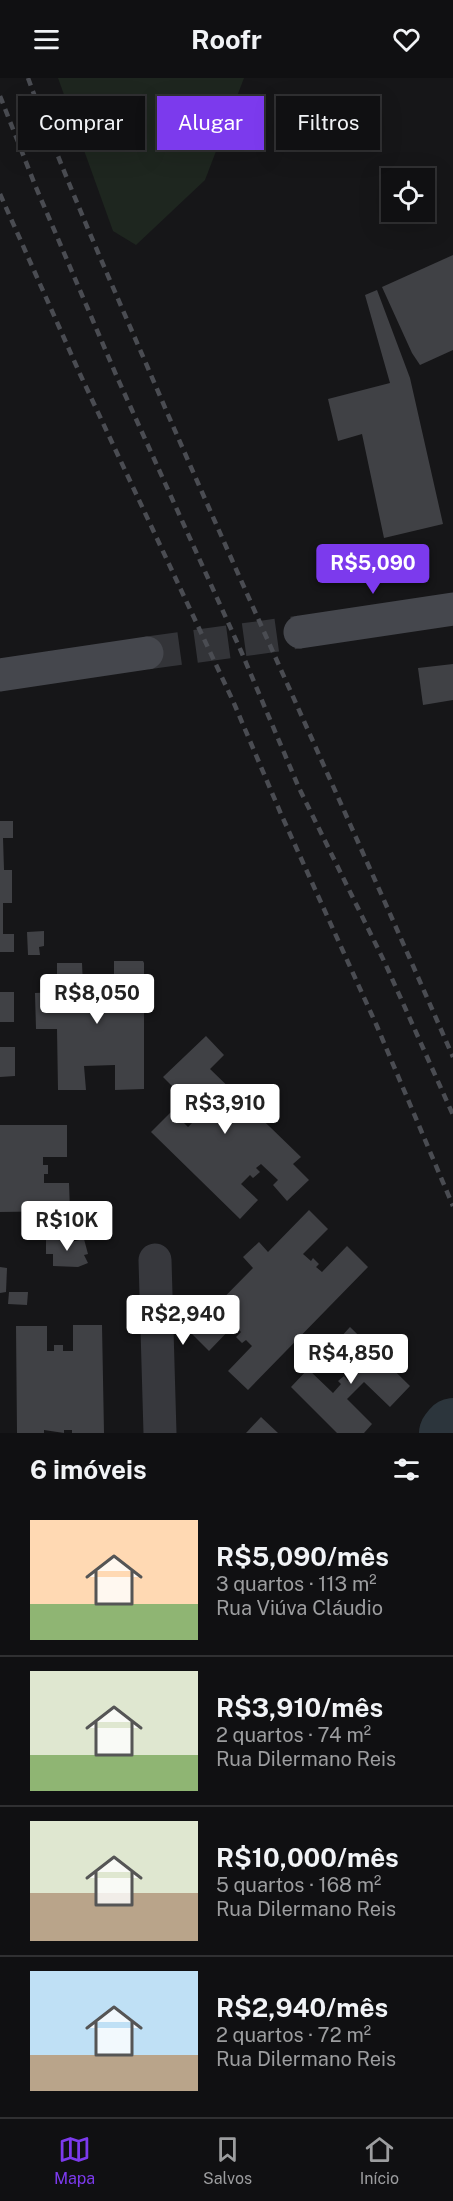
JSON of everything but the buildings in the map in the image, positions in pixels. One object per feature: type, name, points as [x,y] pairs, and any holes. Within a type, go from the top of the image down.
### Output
[{"type":"street","points":[[300,632],[453,609]]},
{"type":"street","points":[[0,675],[147,653]]},
{"type":"street","points":[[155,1260],[160,1433]]},
{"type":"shaded area","points":[[58,78],[244,78],[237,96],[157,96],[157,150],[216,150],[205,180],[136,245],[113,231],[84,150],[145,150],[145,96],[64,96]]},
{"type":"waterway","points":[[449,1433],[453,1428]]},
{"type":"tunnel","points":[[147,653],[300,632]]},
{"type":"railway","points":[[28,78],[77,203],[166,410],[453,1057]]},
{"type":"railway","points":[[0,96],[35,185],[117,377],[241,651],[299,788],[385,963],[453,1115]]},
{"type":"railway","points":[[0,194],[80,374],[233,701],[281,814],[376,1024],[453,1206]]}]
